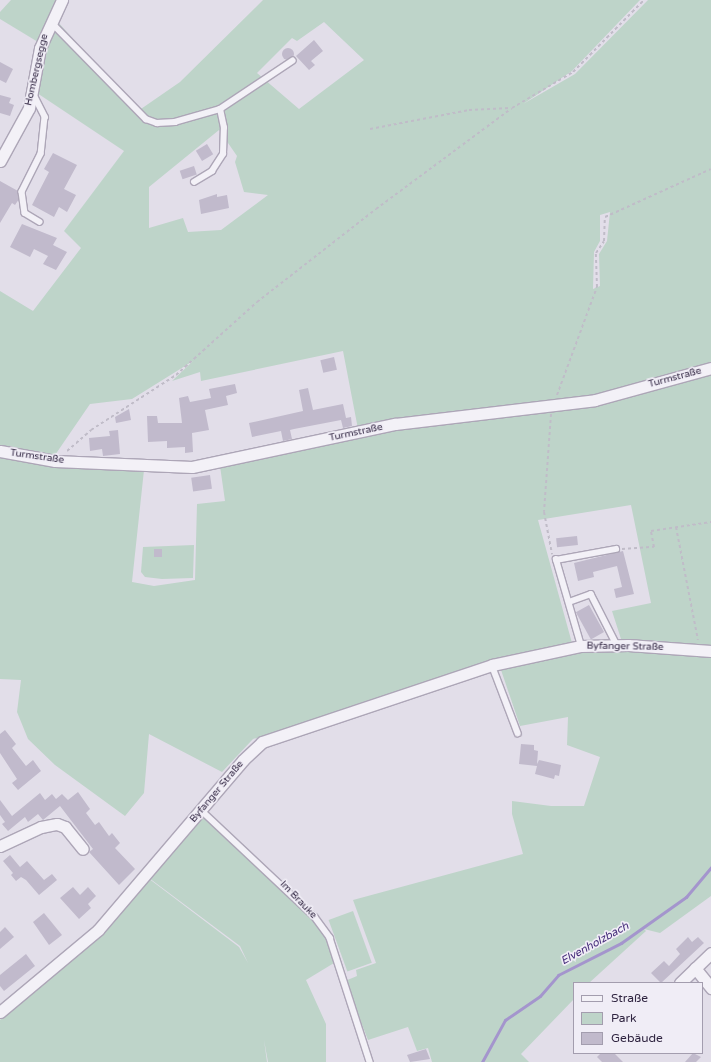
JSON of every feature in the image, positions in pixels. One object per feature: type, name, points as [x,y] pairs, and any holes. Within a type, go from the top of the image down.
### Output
[{"type":"street","name":"Hombergsegge","points":[[0,161],[18,130],[33,93],[40,48],[50,20],[62,0]]},
{"type":"street","name":"Turmstraße","points":[[0,451],[55,461],[192,467],[395,424],[596,400],[711,368]]},
{"type":"street","name":"Byfanger Straße","points":[[0,1012],[98,930],[201,810],[262,742],[492,665],[582,646],[617,645],[706,650]]},
{"type":"street","points":[[0,846],[41,827],[57,824],[64,827],[83,849]]},
{"type":"street","points":[[681,982],[711,953]]},
{"type":"street","points":[[695,968],[711,988]]},
{"type":"lane","points":[[50,20],[152,122],[175,122],[220,109],[292,61]]},
{"type":"lane","points":[[33,93],[45,113],[41,154],[22,192],[25,213],[40,222]]},
{"type":"lane","points":[[194,182],[212,171],[223,154],[224,128],[220,109]]},
{"type":"lane","points":[[582,646],[556,560],[616,549]]},
{"type":"lane","points":[[569,602],[591,594],[617,645]]},
{"type":"lane","points":[[492,665],[518,734]]},
{"type":"lane","name":"Im Brauke","points":[[201,810],[260,862],[315,917],[326,932],[370,1062]]},
{"type":"path","points":[[55,461],[91,430],[176,375],[257,302],[512,108],[573,72],[644,0]]},
{"type":"path","points":[[370,129],[469,110],[512,108]]},
{"type":"path","points":[[556,560],[549,549],[544,512],[552,406],[597,287],[596,253],[604,241],[604,217],[711,169]]},
{"type":"path","points":[[616,549],[654,547],[651,531],[711,522]]},
{"type":"path","points":[[676,527],[706,650]]},
{"type":"green space","points":[[11,0],[57,0],[38,42],[0,19],[0,12]]},
{"type":"green space","points":[[263,0],[640,0],[572,71],[523,104],[575,74],[648,0],[711,0],[711,366],[613,393],[358,429],[343,351],[201,381],[200,372],[172,381],[193,361],[132,399],[90,404],[53,458],[0,448],[0,291],[33,311],[81,248],[64,231],[124,151],[37,93],[42,57],[57,21],[138,111],[180,82]],"holes":[[[324,22],[364,60],[299,109],[257,73],[292,38],[297,41]],[[219,130],[237,156],[235,162],[244,192],[268,195],[221,230],[188,232],[183,218],[149,228],[149,187]],[[610,212],[607,241],[599,254],[600,286],[593,289],[594,252],[600,241],[600,215]]]},
{"type":"green space","points":[[711,371],[711,647],[621,639],[612,611],[651,603],[631,505],[538,520],[572,643],[253,739],[222,772],[149,734],[144,793],[125,816],[55,765],[28,739],[17,712],[21,680],[0,679],[0,454],[144,470],[132,582],[154,586],[195,580],[197,504],[225,501],[220,466],[400,428],[521,411]]},
{"type":"green space","points":[[194,545],[193,578],[162,579],[145,577],[141,572],[143,547]]},
{"type":"green space","points":[[613,647],[711,655],[711,896],[660,933],[644,929],[646,931],[590,982],[573,982],[573,1000],[521,1054],[529,1062],[432,1062],[428,1048],[417,1051],[408,1027],[368,1040],[345,981],[357,976],[356,970],[376,963],[353,900],[523,854],[512,814],[512,801],[551,806],[584,806],[600,757],[567,745],[568,717],[520,726],[500,667]]},
{"type":"green space","points":[[203,815],[314,918],[327,938],[334,963],[306,980],[326,1024],[326,1062],[268,1062],[264,1040],[267,1062],[0,1062],[0,1020],[148,878],[239,947],[248,963],[240,946],[149,878]]},
{"type":"green space","points":[[353,911],[372,963],[347,972],[329,920]]},
{"type":"building","points":[[314,40],[323,51],[311,61],[315,65],[309,70],[296,56]]},
{"type":"building","points":[[290,48],[293,49],[293,59],[286,60],[283,59],[282,52],[283,49]]},
{"type":"building","points":[[0,62],[13,69],[6,83],[0,80]]},
{"type":"building","points":[[0,95],[11,98],[9,103],[14,105],[10,116],[0,113]]},
{"type":"building","points":[[207,144],[213,154],[202,161],[196,151]]},
{"type":"building","points":[[53,153],[77,165],[64,189],[76,195],[67,212],[59,207],[54,217],[32,205],[49,172],[44,169]]},
{"type":"building","points":[[194,166],[197,175],[183,179],[180,171]]},
{"type":"building","points":[[0,181],[18,191],[19,199],[15,205],[12,203],[0,223]]},
{"type":"building","points":[[217,194],[217,197],[227,195],[229,208],[201,214],[199,200]]},
{"type":"building","points":[[22,224],[57,238],[53,245],[67,252],[56,270],[43,264],[48,256],[34,249],[30,257],[10,247]]},
{"type":"building","points":[[334,357],[337,370],[323,373],[320,360]]},
{"type":"building","points":[[235,384],[237,393],[226,396],[228,405],[205,410],[209,430],[192,433],[193,452],[185,453],[185,447],[167,448],[167,441],[148,442],[147,416],[157,416],[158,423],[182,423],[179,398],[188,396],[190,402],[211,398],[209,389]]},
{"type":"building","points":[[308,388],[313,410],[343,404],[346,418],[351,417],[352,426],[343,428],[341,420],[294,429],[290,430],[292,439],[283,441],[281,431],[252,437],[249,423],[303,411],[299,390]]},
{"type":"building","points":[[129,409],[131,420],[116,423],[115,417]]},
{"type":"building","points":[[118,430],[120,454],[103,456],[102,449],[90,451],[89,438],[110,436],[109,431]]},
{"type":"building","points":[[210,475],[212,489],[193,492],[191,478]]},
{"type":"building","points":[[577,536],[578,545],[557,547],[556,538]]},
{"type":"building","points":[[154,549],[162,549],[162,557],[154,557]]},
{"type":"building","points":[[623,551],[634,594],[616,598],[614,589],[622,587],[617,566],[593,572],[594,577],[578,581],[574,563]]},
{"type":"building","points":[[589,605],[604,632],[591,639],[576,612]]},
{"type":"building","points":[[5,730],[16,744],[12,748],[26,766],[33,760],[41,771],[18,790],[12,783],[17,779],[0,753],[0,734]]},
{"type":"building","points":[[521,744],[534,745],[534,750],[538,751],[537,764],[539,760],[561,765],[559,776],[555,775],[554,779],[535,774],[537,766],[519,764]]},
{"type":"building","points":[[78,792],[90,809],[86,813],[95,825],[99,822],[109,836],[112,833],[120,843],[115,848],[135,869],[119,885],[89,852],[93,849],[60,806],[43,820],[38,814],[28,822],[25,817],[8,831],[2,824],[5,822],[0,815],[0,800],[12,816],[40,793],[45,800],[52,794],[56,799],[62,794],[68,800]]},
{"type":"building","points":[[10,855],[20,867],[27,861],[44,880],[52,874],[57,880],[39,895],[26,880],[21,877],[16,881],[11,875],[13,873],[3,861]]},
{"type":"building","points":[[73,887],[80,895],[88,887],[96,896],[88,904],[91,908],[79,919],[60,898]]},
{"type":"building","points":[[44,913],[62,935],[49,945],[33,922]]},
{"type":"building","points":[[5,927],[14,937],[0,949],[0,932]]},
{"type":"building","points":[[688,937],[692,942],[698,937],[704,943],[662,982],[660,982],[651,973],[664,961],[669,966],[680,954],[676,949]]},
{"type":"building","points":[[26,954],[35,966],[4,991],[0,986],[0,975]]},
{"type":"building","points":[[426,1049],[430,1059],[410,1062],[407,1055]]},
{"type":"building","points":[[600,1054],[615,1054],[623,1062],[602,1062],[597,1057]]},
{"type":"building","points":[[692,1054],[701,1057],[696,1062],[685,1062]]},
{"type":"waterway","name":"Elvenholzbach","points":[[482,1062],[505,1020],[540,996],[558,975],[621,943],[686,897],[711,867]]}]
